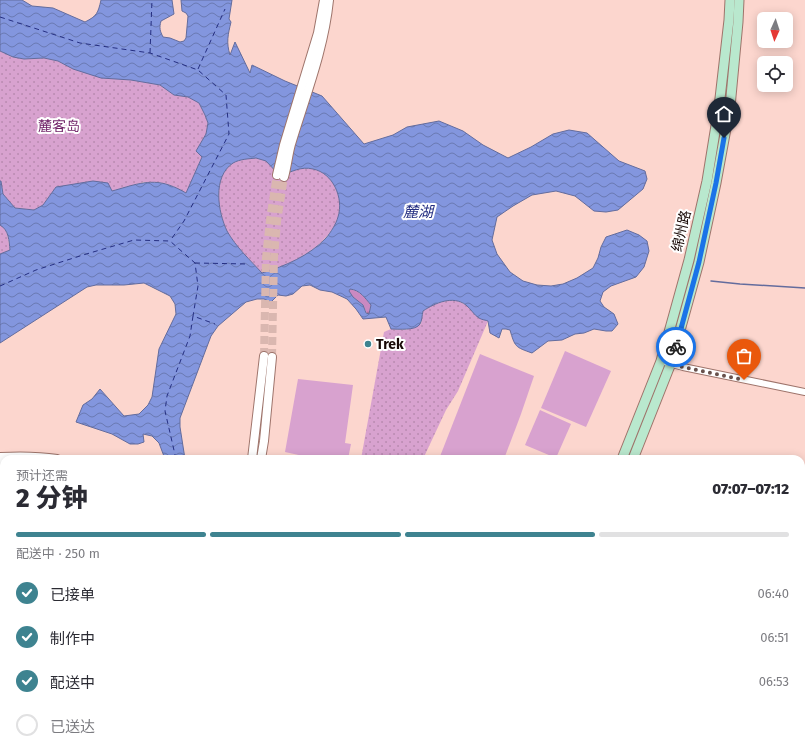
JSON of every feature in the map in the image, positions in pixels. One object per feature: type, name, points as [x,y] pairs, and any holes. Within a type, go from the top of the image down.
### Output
[{"type":"main road","name":"绵州路","points":[[624,455],[661,361],[689,260],[707,181],[719,107],[730,0]]},
{"type":"main road","name":"绵州路","points":[[635,455],[671,364],[699,262],[730,107],[739,0]]},
{"type":"street","points":[[311,66],[324,0]]},
{"type":"street","points":[[281,176],[284,145],[311,66],[324,34],[330,0]]},
{"type":"street","points":[[253,455],[268,357],[264,441],[262,455]]},
{"type":"street","points":[[661,361],[683,367],[805,392]]},
{"type":"green space","name":"麓客岛","points":[[0,51],[13,57],[24,59],[44,58],[58,61],[73,69],[160,85],[174,95],[188,97],[199,103],[208,123],[206,134],[196,151],[202,157],[186,193],[170,185],[158,182],[144,182],[112,191],[56,187],[43,205],[34,210],[15,208],[3,194],[0,181]]},
{"type":"green space","points":[[256,158],[266,161],[280,176],[304,168],[320,171],[335,187],[339,202],[338,217],[336,222],[333,228],[319,244],[296,260],[262,273],[239,248],[227,231],[219,205],[220,186],[226,169],[233,163],[244,159]]},
{"type":"green space","points":[[0,225],[7,233],[10,250],[0,254]]},
{"type":"green space","points":[[350,289],[359,293],[371,305],[369,314],[367,314],[363,305],[353,297],[349,291]]},
{"type":"green space","points":[[456,300],[466,305],[479,318],[488,321],[458,391],[446,410],[425,455],[362,455],[384,332],[391,329],[406,330],[421,324],[423,311],[431,306],[446,301]]},
{"type":"green space","points":[[565,351],[611,371],[586,427],[541,408]]},
{"type":"green space","points":[[480,354],[534,376],[506,455],[441,455]]},
{"type":"green space","points":[[298,379],[353,385],[345,443],[351,444],[349,455],[299,455],[285,452]]},
{"type":"green space","points":[[540,410],[571,424],[557,455],[549,455],[525,445]]},
{"type":"water","name":"麓湖","points":[[0,0],[22,0],[32,6],[53,8],[85,22],[96,14],[101,0],[172,0],[174,14],[161,21],[160,29],[163,37],[180,42],[184,41],[186,38],[188,16],[182,11],[181,0],[232,0],[229,19],[231,22],[228,38],[230,55],[235,42],[250,73],[252,65],[285,81],[322,96],[364,144],[393,135],[407,127],[439,121],[463,131],[483,145],[508,158],[553,134],[569,130],[587,133],[619,161],[645,171],[647,179],[643,189],[618,210],[606,212],[594,211],[575,196],[556,191],[532,195],[497,217],[492,240],[497,254],[510,272],[523,281],[537,285],[551,286],[563,284],[577,278],[593,268],[606,237],[627,230],[639,235],[647,241],[649,251],[644,267],[636,277],[611,286],[603,292],[600,301],[604,307],[614,314],[618,324],[612,331],[594,329],[584,333],[575,334],[562,340],[548,341],[532,353],[516,346],[510,330],[502,329],[499,338],[490,333],[488,321],[479,318],[461,302],[450,300],[438,303],[423,311],[420,324],[411,329],[391,329],[386,317],[363,319],[347,299],[332,292],[320,290],[310,285],[302,286],[293,294],[286,296],[278,295],[271,302],[264,299],[257,299],[246,302],[218,326],[211,336],[180,418],[184,455],[164,455],[159,443],[152,436],[143,434],[144,442],[130,444],[112,434],[76,422],[83,405],[92,399],[100,389],[124,416],[139,414],[148,405],[152,397],[159,349],[176,314],[175,304],[170,296],[144,283],[96,285],[87,287],[0,343],[0,254],[10,250],[7,233],[0,225],[0,181],[3,194],[15,208],[34,210],[43,205],[56,187],[93,181],[108,183],[112,191],[133,185],[154,182],[169,185],[186,193],[202,157],[196,151],[206,134],[208,123],[199,103],[188,97],[174,95],[160,85],[131,80],[101,78],[73,69],[58,61],[44,58],[24,59],[13,57],[0,51]],"holes":[[[256,158],[266,161],[280,176],[304,168],[320,171],[335,187],[338,195],[339,210],[336,222],[328,236],[312,250],[296,260],[262,273],[239,248],[227,231],[221,214],[219,195],[222,177],[226,169],[233,163],[244,159]],[[350,289],[364,297],[371,305],[369,314],[366,313],[363,305],[353,297],[349,291]]]},
{"type":"waterway","points":[[711,281],[805,288]]},
{"type":"ferry route","points":[[150,53],[152,0]]},
{"type":"ferry route","points":[[198,69],[225,9]]},
{"type":"ferry route","points":[[0,17],[80,43],[150,53],[198,70],[226,95],[229,134],[184,221],[170,241]]},
{"type":"ferry route","points":[[0,286],[36,270],[134,240],[170,241],[195,263],[198,286],[193,316]]},
{"type":"ferry route","points":[[195,263],[248,264]]},
{"type":"ferry route","points":[[175,455],[165,411],[167,396],[190,336],[193,316],[215,324]]},
{"type":"tunnel","points":[[264,356],[266,258],[277,175]]},
{"type":"tunnel","points":[[272,357],[274,258],[277,221],[284,177]]},
{"type":"way so far","points":[[676,347],[671,364],[744,380]]},
{"type":"place","name":"Trek","points":[[368,344]]},
{"type":"route","points":[[676,347],[699,262],[724,138]]}]
